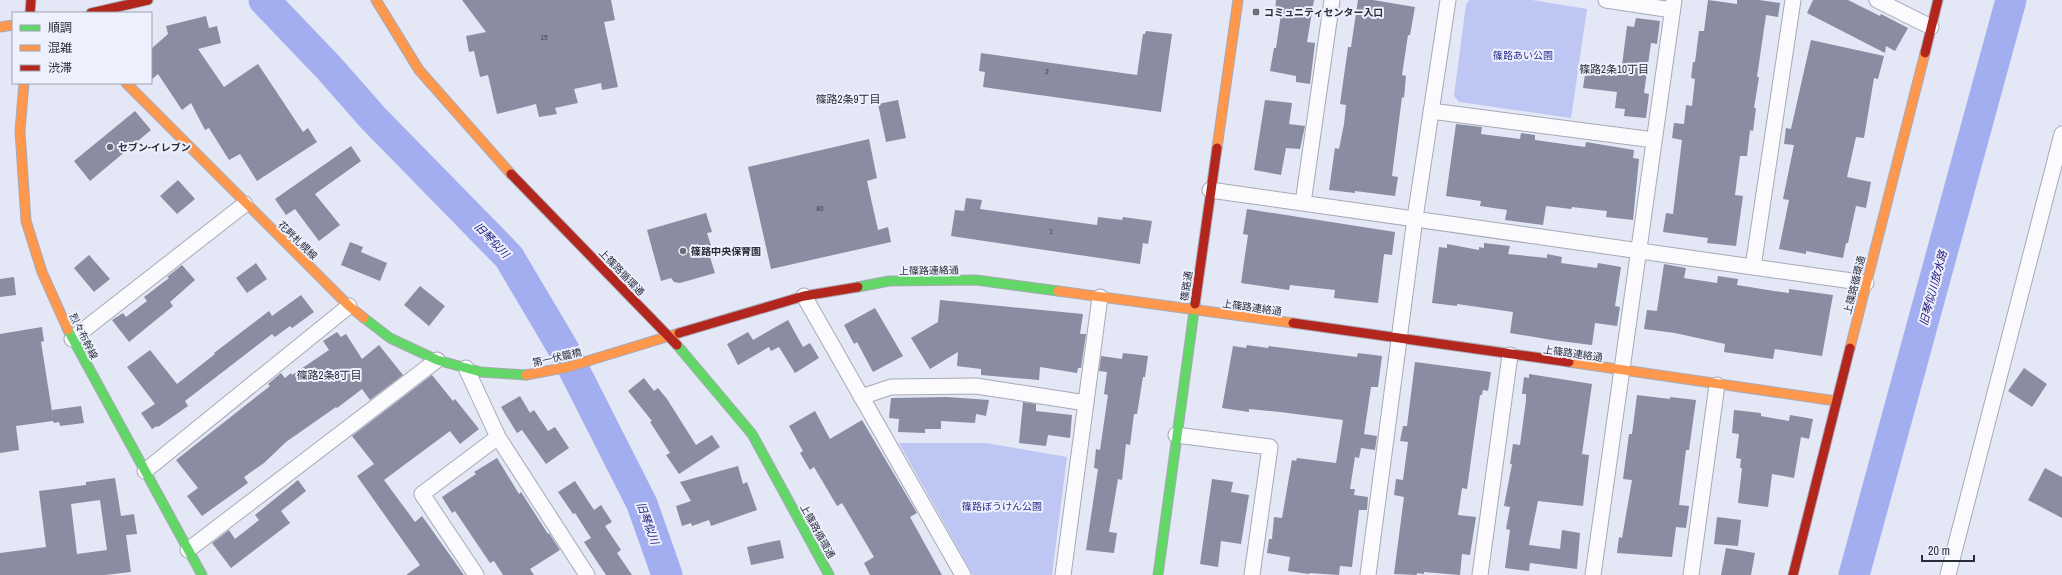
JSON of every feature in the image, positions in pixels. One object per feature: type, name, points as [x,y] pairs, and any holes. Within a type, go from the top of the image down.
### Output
[{"type":"street","points":[[30,12],[31,0]]},
{"type":"street","points":[[95,12],[148,0]]},
{"type":"street","name":"上篠路循環通","points":[[376,0],[419,70],[493,155],[670,337],[752,434],[829,575]]},
{"type":"street","name":"篠路通","points":[[1158,575],[1193,310],[1238,0]]},
{"type":"street","points":[[1303,203],[1332,0]]},
{"type":"street","points":[[1368,575],[1415,218],[1448,0]]},
{"type":"street","points":[[1594,575],[1621,371],[1673,5],[1606,0]]},
{"type":"street","points":[[1753,267],[1793,0]]},
{"type":"street","points":[[1877,0],[1931,27]]},
{"type":"street","name":"上篠路循環通","points":[[1793,575],[1938,0]]},
{"type":"street","points":[[0,27],[12,25]]},
{"type":"street","name":"烈々布幹線","points":[[24,84],[20,131],[26,221],[42,272],[72,339],[202,575]]},
{"type":"street","name":"花畔札幌線","points":[[127,84],[245,204],[349,306],[390,338],[437,360],[481,372]]},
{"type":"street","points":[[1431,111],[1654,140]]},
{"type":"street","points":[[1948,575],[2062,134]]},
{"type":"street","points":[[1210,190],[1866,282]]},
{"type":"street","points":[[72,339],[245,204]]},
{"type":"street","name":"上篠路連絡通","points":[[670,337],[804,296],[889,281],[976,280],[1400,338],[1836,401]]},
{"type":"street","points":[[804,296],[963,575]]},
{"type":"street","points":[[1063,575],[1100,297]]},
{"type":"street","points":[[145,471],[349,306]]},
{"type":"street","name":"第一伏籠橋","points":[[481,372],[528,374],[568,367],[670,337]]},
{"type":"street","points":[[1480,575],[1510,355]]},
{"type":"street","points":[[188,550],[437,360]]},
{"type":"street","points":[[466,368],[498,437],[587,575]]},
{"type":"street","points":[[1691,575],[1718,385]]},
{"type":"street","points":[[861,397],[890,387],[976,386],[1086,403]]},
{"type":"street","points":[[1176,435],[1270,447],[1252,575]]},
{"type":"street","points":[[476,575],[422,494],[498,437]]},
{"type":"green space","name":"篠路あい公園","points":[[1469,0],[1532,0],[1587,9],[1571,118],[1459,102],[1454,96],[1466,4]]},
{"type":"green space","name":"篠路ぼうけん公園","points":[[899,443],[986,443],[1067,457],[1052,575],[973,575]]},
{"type":"building","points":[[462,0],[611,0],[615,20],[604,22],[618,87],[602,90],[601,83],[574,89],[578,103],[555,108],[557,114],[539,117],[536,104],[497,114],[488,75],[480,77],[474,51],[469,52],[466,36],[486,32]]},
{"type":"building","points":[[1276,0],[1314,0],[1307,42],[1315,43],[1310,84],[1296,82],[1296,76],[1270,71],[1274,48],[1276,48],[1281,14],[1275,13]]},
{"type":"building","points":[[1358,0],[1373,0],[1415,7],[1410,35],[1408,35],[1402,75],[1406,76],[1404,98],[1402,97],[1392,176],[1398,177],[1395,196],[1355,191],[1355,193],[1329,190],[1335,148],[1339,149],[1344,124],[1346,105],[1340,104],[1348,47],[1351,47]]},
{"type":"building","points":[[1708,0],[1737,4],[1737,0],[1759,0],[1780,3],[1778,17],[1766,15],[1757,77],[1759,77],[1754,108],[1756,108],[1753,131],[1750,130],[1747,156],[1740,156],[1735,195],[1743,196],[1736,246],[1707,243],[1708,238],[1663,232],[1666,213],[1673,214],[1682,140],[1672,138],[1674,123],[1684,124],[1686,105],[1692,106],[1695,79],[1691,78],[1693,62],[1695,62],[1699,31],[1704,31]]},
{"type":"building","points":[[1813,0],[1848,0],[1880,16],[1881,14],[1908,28],[1895,51],[1886,46],[1885,53],[1807,13]]},
{"type":"building","points":[[206,16],[209,28],[217,26],[221,43],[198,49],[224,87],[258,64],[303,132],[308,128],[317,142],[257,181],[240,154],[229,160],[209,128],[205,130],[191,103],[182,110],[158,74],[152,79],[152,48],[168,34],[166,26]]},
{"type":"building","points":[[1636,18],[1660,21],[1657,44],[1651,43],[1644,93],[1649,94],[1646,118],[1624,116],[1625,109],[1615,108],[1617,92],[1583,88],[1586,68],[1621,73],[1627,26],[1634,27]]},
{"type":"building","points":[[1146,31],[1172,34],[1161,112],[983,87],[985,72],[979,71],[981,53],[1137,75],[1143,34],[1145,34]]},
{"type":"building","points":[[1811,40],[1884,56],[1878,79],[1874,78],[1864,138],[1856,137],[1847,177],[1871,182],[1866,208],[1856,206],[1848,243],[1846,243],[1843,258],[1806,251],[1806,254],[1779,249],[1789,200],[1783,199],[1794,145],[1784,144],[1786,128],[1791,129]]},
{"type":"building","points":[[898,100],[906,138],[886,142],[878,104]]},
{"type":"building","points":[[1265,100],[1292,103],[1289,124],[1305,126],[1300,149],[1286,148],[1281,175],[1254,170]]},
{"type":"building","points":[[135,111],[151,130],[90,181],[74,161]]},
{"type":"building","points":[[1456,124],[1482,127],[1481,134],[1520,139],[1521,133],[1535,135],[1535,140],[1585,147],[1586,142],[1634,150],[1633,158],[1639,159],[1633,220],[1606,217],[1607,211],[1546,206],[1543,225],[1505,220],[1507,210],[1480,206],[1481,201],[1446,196]]},
{"type":"building","points":[[869,139],[877,178],[867,181],[878,230],[888,227],[891,242],[771,269],[748,167]]},
{"type":"building","points":[[351,146],[361,161],[315,194],[340,225],[319,241],[295,209],[286,215],[275,199]]},
{"type":"building","points":[[178,180],[195,199],[177,214],[160,196]]},
{"type":"building","points":[[966,198],[982,200],[980,209],[1097,225],[1098,217],[1122,220],[1123,217],[1152,221],[1148,244],[1143,243],[1140,264],[951,236],[955,210],[964,211]]},
{"type":"building","points":[[1247,209],[1395,232],[1392,255],[1384,254],[1378,303],[1334,298],[1335,290],[1290,285],[1289,290],[1241,283],[1248,235],[1243,234]]},
{"type":"building","points":[[706,213],[712,232],[707,233],[713,252],[709,254],[715,273],[680,283],[674,282],[671,278],[661,281],[647,230]]},
{"type":"building","points":[[350,242],[363,247],[361,252],[387,263],[380,281],[341,265]]},
{"type":"building","points":[[1484,243],[1510,246],[1508,254],[1547,258],[1547,254],[1562,257],[1561,263],[1597,268],[1598,263],[1621,267],[1615,306],[1620,307],[1617,326],[1595,323],[1592,345],[1510,333],[1513,312],[1457,304],[1457,306],[1432,303],[1439,247],[1447,248],[1447,244],[1479,250],[1479,247],[1484,248]]},
{"type":"building","points":[[89,255],[110,279],[94,292],[74,268]]},
{"type":"building","points":[[256,263],[267,279],[247,293],[236,278]]},
{"type":"building","points":[[1664,264],[1686,268],[1684,278],[1717,283],[1718,276],[1738,279],[1737,285],[1789,293],[1789,289],[1833,295],[1822,356],[1775,349],[1773,359],[1724,352],[1725,344],[1675,333],[1644,329],[1647,310],[1657,311]]},
{"type":"building","points":[[182,265],[195,280],[170,302],[173,306],[129,342],[112,320],[123,313],[126,317],[147,301],[144,297],[169,278],[167,277]]},
{"type":"building","points":[[14,277],[16,295],[0,297],[0,279]]},
{"type":"building","points":[[420,286],[445,306],[429,326],[404,305]]},
{"type":"building","points":[[301,295],[314,312],[292,328],[290,326],[275,337],[272,334],[185,401],[188,406],[158,427],[157,426],[152,429],[141,413],[155,404],[127,367],[150,350],[177,384],[215,354],[214,353],[269,311],[272,316]]},
{"type":"building","points":[[940,300],[1083,314],[1080,334],[1086,334],[1081,368],[1078,368],[1077,373],[1040,367],[1039,380],[981,375],[981,369],[957,366],[958,352],[930,369],[911,338],[938,322]]},
{"type":"building","points":[[875,308],[903,356],[873,372],[857,342],[854,344],[844,325]]},
{"type":"building","points":[[788,320],[803,347],[810,343],[819,358],[795,373],[779,347],[771,351],[769,347],[738,365],[727,344],[748,332],[753,340]]},
{"type":"building","points":[[42,327],[44,341],[41,342],[53,418],[52,410],[81,406],[84,423],[60,426],[59,422],[54,423],[53,421],[16,426],[19,450],[0,453],[0,334]]},
{"type":"building","points":[[337,332],[341,337],[346,334],[362,359],[379,345],[403,375],[370,400],[362,389],[337,408],[336,407],[286,442],[264,463],[244,477],[248,483],[202,516],[187,496],[198,488],[176,460],[270,386],[268,384],[281,373],[285,378],[291,373],[292,375],[329,350],[323,341]]},
{"type":"building","points":[[1247,345],[1268,348],[1269,346],[1357,357],[1358,353],[1382,356],[1378,387],[1371,387],[1364,434],[1377,436],[1375,450],[1361,448],[1359,458],[1355,457],[1350,489],[1355,489],[1354,495],[1368,497],[1367,510],[1359,510],[1352,567],[1340,566],[1339,575],[1309,574],[1288,571],[1290,557],[1267,553],[1269,539],[1272,539],[1274,517],[1282,518],[1292,460],[1296,461],[1297,458],[1336,463],[1343,420],[1280,412],[1249,409],[1249,412],[1222,408],[1233,346],[1246,348]]},
{"type":"building","points":[[1123,353],[1148,356],[1137,414],[1134,414],[1130,445],[1126,444],[1122,480],[1118,479],[1109,532],[1117,533],[1114,553],[1086,550],[1098,469],[1094,468],[1096,449],[1100,450],[1108,395],[1104,394],[1107,372],[1099,371],[1101,356],[1122,359]]},
{"type":"building","points":[[1415,362],[1491,372],[1488,391],[1483,390],[1482,395],[1480,395],[1467,489],[1462,488],[1458,515],[1476,517],[1470,555],[1462,554],[1460,575],[1424,572],[1424,574],[1417,573],[1417,575],[1394,574],[1404,497],[1394,495],[1396,479],[1403,480],[1408,442],[1400,441],[1403,426],[1407,426]]},
{"type":"building","points":[[2024,368],[2047,384],[2032,407],[2008,391]]},
{"type":"building","points":[[1529,374],[1592,384],[1582,454],[1589,455],[1583,506],[1538,501],[1529,545],[1560,549],[1562,530],[1580,533],[1577,569],[1530,563],[1529,571],[1505,568],[1510,530],[1506,529],[1510,507],[1504,506],[1512,464],[1510,464],[1513,444],[1520,445],[1526,400],[1526,394],[1522,394],[1524,377],[1529,378]]},
{"type":"building","points":[[432,375],[453,401],[455,399],[479,429],[460,444],[450,431],[384,480],[415,522],[422,516],[464,575],[406,575],[420,565],[357,476],[374,464],[352,436]]},
{"type":"building","points":[[644,378],[654,391],[658,388],[667,399],[696,445],[712,435],[720,447],[679,474],[666,455],[670,453],[650,422],[652,421],[628,391]]},
{"type":"building","points":[[1637,395],[1696,400],[1689,450],[1686,450],[1679,505],[1689,506],[1686,528],[1676,527],[1672,557],[1617,553],[1619,537],[1622,538],[1632,480],[1623,479],[1629,434],[1632,434]]},
{"type":"building","points":[[520,396],[530,413],[534,410],[548,431],[555,427],[569,448],[546,464],[522,430],[517,433],[501,407]]},
{"type":"building","points":[[947,397],[989,400],[986,416],[976,414],[975,423],[941,421],[941,429],[925,429],[925,433],[898,432],[899,419],[889,418],[891,398]]},
{"type":"building","points":[[1023,402],[1036,404],[1036,411],[1072,415],[1070,438],[1048,435],[1046,446],[1019,443]]},
{"type":"building","points":[[1734,410],[1761,413],[1761,416],[1789,421],[1790,415],[1813,419],[1809,439],[1801,437],[1794,478],[1772,474],[1768,507],[1738,503],[1742,468],[1740,468],[1741,459],[1736,458],[1739,434],[1732,433]]},
{"type":"building","points":[[815,411],[830,439],[862,420],[917,513],[910,517],[942,575],[870,575],[864,563],[874,557],[842,503],[837,506],[814,467],[810,470],[800,453],[803,451],[789,426]]},
{"type":"building","points":[[497,458],[519,494],[521,492],[560,550],[530,569],[534,575],[503,575],[494,561],[490,563],[455,511],[452,513],[442,497],[476,474],[474,472]]},
{"type":"building","points":[[738,466],[743,484],[747,482],[757,510],[711,526],[709,520],[692,526],[691,523],[682,526],[676,506],[691,501],[680,482]]},
{"type":"building","points":[[2045,468],[2062,477],[2062,518],[2028,500]]},
{"type":"building","points":[[115,478],[121,516],[134,514],[137,534],[126,535],[131,572],[105,575],[0,575],[0,553],[46,547],[39,491],[86,485],[86,482]],"holes":[[[100,500],[107,550],[77,554],[71,504]]]},
{"type":"building","points":[[1212,479],[1233,482],[1231,492],[1249,495],[1241,544],[1221,541],[1218,567],[1200,564]]},
{"type":"building","points":[[298,480],[306,491],[281,511],[290,523],[231,568],[212,543],[229,530],[235,539],[259,520],[255,515]]},
{"type":"building","points":[[575,481],[594,510],[601,505],[612,522],[605,526],[621,550],[617,553],[632,575],[606,575],[584,542],[591,538],[575,513],[573,514],[558,492]]},
{"type":"building","points":[[1717,517],[1741,520],[1738,546],[1714,544]]},
{"type":"building","points":[[780,540],[784,558],[751,565],[747,547]]},
{"type":"building","points":[[1726,548],[1755,553],[1751,575],[1721,575]]},
{"type":"waterway","name":"旧琴似川","points":[[264,0],[329,68],[373,118],[509,257],[564,350],[642,504],[667,575]]},
{"type":"waterway","name":"旧琴似川放水路","points":[[1854,575],[2011,0]]},
{"type":"traffic: fast","points":[[858,287],[889,281],[976,280],[1058,291]]},
{"type":"traffic: fast","points":[[1158,575],[1195,304]]},
{"type":"traffic: fast","points":[[364,318],[390,338],[437,360],[481,372],[526,375]]},
{"type":"traffic: fast","points":[[68,330],[202,575]]},
{"type":"traffic: fast","points":[[677,345],[752,434],[829,575]]},
{"type":"traffic: slow","points":[[376,0],[419,70],[511,174]]},
{"type":"traffic: slow","points":[[1217,148],[1238,0]]},
{"type":"traffic: slow","points":[[0,27],[12,25]]},
{"type":"traffic: slow","points":[[1850,348],[1925,53]]},
{"type":"traffic: slow","points":[[24,84],[20,131],[26,221],[42,272],[68,330]]},
{"type":"traffic: slow","points":[[127,84],[349,306],[364,318]]},
{"type":"traffic: slow","points":[[1058,291],[1293,323]]},
{"type":"traffic: slow","points":[[526,375],[568,367],[679,333]]},
{"type":"traffic: slow","points":[[1569,362],[1836,401]]},
{"type":"traffic: jam","points":[[30,12],[31,0]]},
{"type":"traffic: jam","points":[[95,12],[148,0]]},
{"type":"traffic: jam","points":[[1925,53],[1938,0]]},
{"type":"traffic: jam","points":[[1195,304],[1217,148]]},
{"type":"traffic: jam","points":[[511,174],[677,345]]},
{"type":"traffic: jam","points":[[679,333],[804,296],[858,287]]},
{"type":"traffic: jam","points":[[1293,323],[1569,362]]},
{"type":"traffic: jam","points":[[1793,575],[1850,348]]},
{"type":"place","name":"コミュニティセンター入口","points":[[1256,12]]},
{"type":"place","name":"セブン-イレブン","points":[[110,147]]},
{"type":"place","name":"篠路中央保育園","points":[[683,251]]},
{"type":"district","name":"篠路2条10丁目","points":[[1614,69]]},
{"type":"district","name":"篠路2条9丁目","points":[[848,99]]},
{"type":"district","name":"篠路2条8丁目","points":[[329,375]]}]
